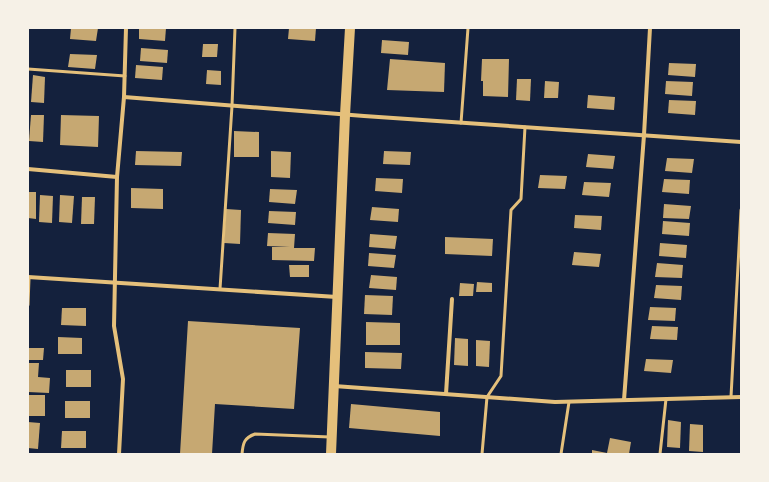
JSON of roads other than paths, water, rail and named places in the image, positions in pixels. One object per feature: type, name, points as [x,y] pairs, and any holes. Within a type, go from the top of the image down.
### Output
[{"type":"main road","points":[[331,454],[350,28]]},
{"type":"street","points":[[119,454],[123,380],[114,326],[117,177],[124,97],[126,28]]},
{"type":"street","points":[[624,400],[644,135],[650,28]]},
{"type":"street","points":[[124,97],[345,115],[741,142]]},
{"type":"street","points":[[28,170],[117,177]]},
{"type":"street","points":[[29,278],[338,297]]},
{"type":"street","points":[[446,394],[452,299]]},
{"type":"street","points":[[334,386],[555,402],[741,397]]},
{"type":"lane","points":[[220,289],[232,106],[235,28]]},
{"type":"lane","points":[[461,123],[468,28]]},
{"type":"lane","points":[[28,69],[125,76]]},
{"type":"lane","points":[[482,454],[487,397],[501,376],[511,210],[521,199],[525,127]]},
{"type":"lane","points":[[731,397],[741,210]]},
{"type":"lane","points":[[28,306],[29,278]]},
{"type":"lane","points":[[660,454],[666,399]]},
{"type":"lane","points":[[561,454],[569,402]]},
{"type":"lane","points":[[242,454],[243,443],[246,439],[255,434],[332,438]]}]
